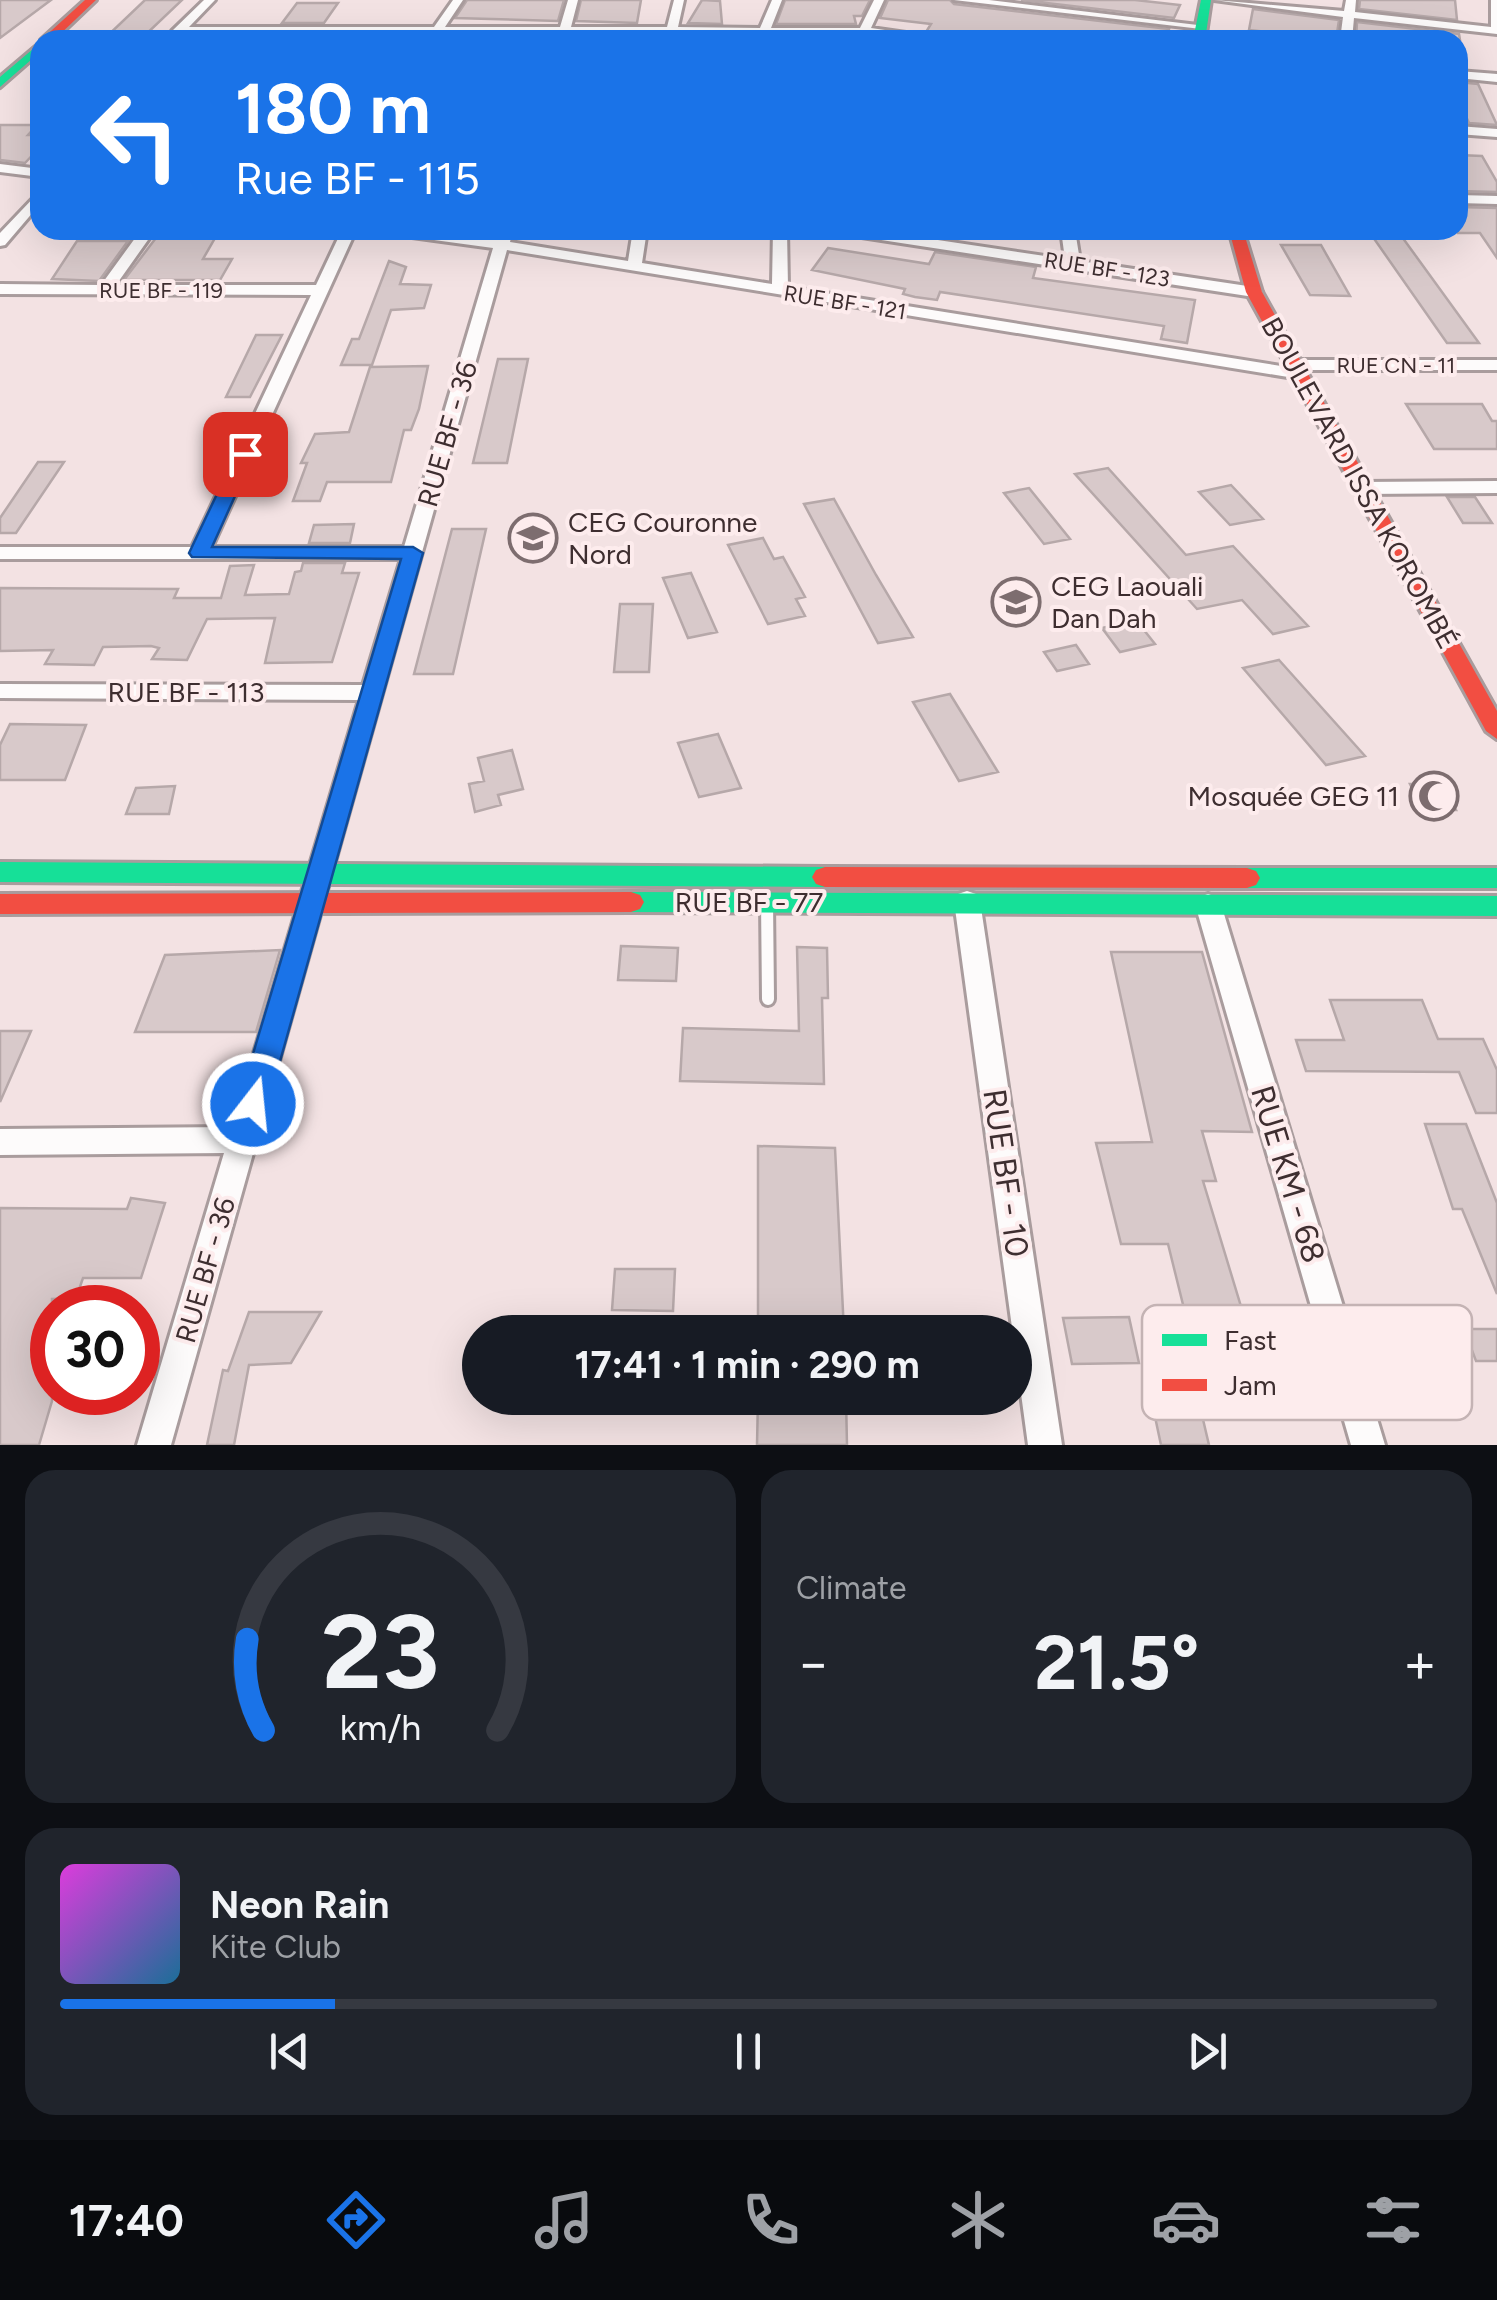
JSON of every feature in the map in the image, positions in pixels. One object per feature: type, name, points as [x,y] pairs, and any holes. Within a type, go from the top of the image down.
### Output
[{"type":"main road","points":[[57,30],[91,0]]},
{"type":"main road","points":[[1201,30],[1206,0]]},
{"type":"main road","points":[[0,83],[30,55]]},
{"type":"main road","name":"BOULEVARD ISSA KOROMBÉ","points":[[1239,240],[1254,292],[1497,731]]},
{"type":"main road","name":"RUE BF - 77","points":[[0,872],[319,877],[1497,878]]},
{"type":"main road","name":"RUE BF - 77","points":[[0,904],[967,901],[1497,906]]},
{"type":"street","points":[[180,30],[210,0]]},
{"type":"street","points":[[438,30],[458,0]]},
{"type":"street","points":[[564,30],[573,0]]},
{"type":"street","points":[[670,30],[679,0]]},
{"type":"street","points":[[764,30],[778,0]]},
{"type":"street","points":[[865,30],[880,0]]},
{"type":"street","points":[[959,0],[1178,30]]},
{"type":"street","points":[[1219,0],[1497,30],[1496,0]]},
{"type":"street","points":[[1347,30],[1351,0]]},
{"type":"street","points":[[1468,76],[1497,78]]},
{"type":"street","points":[[1468,131],[1497,133]]},
{"type":"street","points":[[0,168],[30,172]]},
{"type":"street","points":[[1468,200],[1497,200]]},
{"type":"street","points":[[0,242],[30,207]]},
{"type":"street","points":[[104,290],[141,240]]},
{"type":"street","points":[[199,553],[344,240]]},
{"type":"street","name":"RUE BF - 36","points":[[154,1445],[503,240]]},
{"type":"street","name":"RUE BF - 121","points":[[517,240],[634,267],[1297,370]]},
{"type":"street","points":[[634,267],[638,240]]},
{"type":"street","points":[[780,240],[780,291]]},
{"type":"street","name":"RUE BF - 123","points":[[910,240],[1254,292]]},
{"type":"street","points":[[1070,240],[1074,264]]},
{"type":"street","name":"RUE BF - 119","points":[[0,290],[321,290]]},
{"type":"street","name":"RUE CN - 11","points":[[1297,370],[1497,365]]},
{"type":"street","points":[[1362,488],[1497,488]]},
{"type":"street","points":[[0,554],[413,553]]},
{"type":"street","name":"RUE BF - 113","points":[[0,690],[372,692]]},
{"type":"street","name":"RUE BF - 10","points":[[967,901],[1045,1445]]},
{"type":"street","name":"RUE KM - 68","points":[[1208,904],[1327,1305]]},
{"type":"street","points":[[0,1142],[242,1140]]},
{"type":"street","name":"RUE KM - 68","points":[[1361,1420],[1368,1445]]},
{"type":"lane","points":[[766,877],[768,999]]},
{"type":"building","points":[[0,0],[51,0],[0,38]]},
{"type":"building","points":[[145,0],[182,0],[150,30],[114,30]]},
{"type":"building","points":[[467,0],[564,0],[558,21],[455,18]]},
{"type":"building","points":[[581,0],[641,0],[637,23],[576,21]]},
{"type":"building","points":[[702,0],[720,1],[722,24],[688,23]]},
{"type":"building","points":[[785,0],[870,0],[862,16],[854,16],[856,24],[776,24]]},
{"type":"building","points":[[888,0],[950,0],[954,4],[1169,29],[927,30],[931,24],[880,18]]},
{"type":"building","points":[[1021,0],[1135,0],[1180,5],[1174,18]]},
{"type":"building","points":[[1360,0],[1455,0],[1457,20],[1359,9]]},
{"type":"building","points":[[297,3],[338,3],[324,23],[282,23]]},
{"type":"building","points":[[1253,9],[1339,20],[1338,30],[1249,30]]},
{"type":"building","points":[[1357,22],[1425,30],[1357,30]]},
{"type":"building","points":[[1468,83],[1478,84],[1497,125],[1469,123]]},
{"type":"building","points":[[0,125],[30,125],[30,158],[25,163],[0,160]]},
{"type":"building","points":[[1468,155],[1482,156],[1497,182],[1497,192],[1468,191]]},
{"type":"building","points":[[1468,207],[1497,208],[1497,258],[1480,233],[1468,233]]},
{"type":"building","points":[[154,240],[214,240],[203,259],[232,259],[220,280],[124,280]]},
{"type":"building","points":[[1375,240],[1404,240],[1479,343],[1447,343]]},
{"type":"building","points":[[77,241],[128,241],[99,281],[52,279]]},
{"type":"building","points":[[1281,245],[1321,245],[1350,296],[1310,295]]},
{"type":"building","points":[[828,248],[929,264],[935,252],[1036,267],[1033,278],[1195,300],[1187,343],[1161,339],[1164,326],[940,292],[937,300],[915,297],[903,294],[905,289],[812,270]]},
{"type":"building","points":[[389,261],[406,267],[400,284],[431,285],[424,308],[391,310],[372,365],[341,365],[352,339],[359,339]]},
{"type":"building","points":[[256,335],[282,335],[250,397],[226,397]]},
{"type":"building","points":[[498,359],[528,359],[507,463],[473,463]]},
{"type":"building","points":[[428,366],[419,409],[411,430],[404,430],[391,482],[327,482],[320,501],[293,501],[307,463],[301,463],[315,434],[349,432],[370,367]]},
{"type":"building","points":[[1406,404],[1482,404],[1492,421],[1497,421],[1497,449],[1434,449]]},
{"type":"building","points":[[38,462],[64,462],[16,533],[0,533],[0,518]]},
{"type":"building","points":[[1108,468],[1186,555],[1233,546],[1308,626],[1273,634],[1242,600],[1197,609],[1075,474]]},
{"type":"building","points":[[1231,485],[1263,519],[1230,525],[1199,492]]},
{"type":"building","points":[[1029,488],[1070,539],[1044,544],[1004,493]]},
{"type":"building","points":[[1447,497],[1475,497],[1492,523],[1463,523]]},
{"type":"building","points":[[834,499],[913,637],[878,643],[804,504]]},
{"type":"building","points":[[354,524],[350,543],[309,543],[314,525]]},
{"type":"building","points":[[452,529],[486,529],[453,674],[414,674]]},
{"type":"building","points":[[763,538],[774,559],[783,557],[805,597],[796,599],[805,616],[768,624],[728,545]]},
{"type":"building","points":[[303,563],[345,563],[342,573],[359,573],[332,662],[265,663],[275,618],[207,619],[187,660],[152,659],[159,648],[151,646],[103,647],[94,665],[45,664],[53,650],[0,651],[0,588],[178,589],[174,598],[221,598],[230,566],[254,565],[245,595],[289,594],[295,572],[301,571]]},
{"type":"building","points":[[691,573],[717,632],[688,638],[663,578]]},
{"type":"building","points":[[620,604],[653,604],[649,672],[614,672]]},
{"type":"building","points":[[1136,620],[1155,644],[1120,652],[1102,628]]},
{"type":"building","points":[[1076,645],[1089,664],[1057,671],[1044,652]]},
{"type":"building","points":[[1279,660],[1365,756],[1326,765],[1243,668]]},
{"type":"building","points":[[950,694],[998,772],[959,781],[913,702]]},
{"type":"building","points":[[10,724],[86,725],[65,780],[0,780],[0,745]]},
{"type":"building","points":[[718,734],[741,788],[699,797],[678,743]]},
{"type":"building","points":[[512,750],[523,789],[498,795],[501,805],[475,812],[469,784],[484,781],[478,758]]},
{"type":"building","points":[[1410,784],[1443,784],[1456,810],[1423,810]]},
{"type":"building","points":[[175,786],[169,814],[126,814],[136,788]]},
{"type":"building","points":[[621,946],[678,948],[676,981],[618,980]]},
{"type":"building","points":[[797,947],[827,948],[828,998],[822,998],[824,1084],[680,1081],[683,1028],[799,1031]]},
{"type":"building","points":[[280,950],[256,1032],[135,1032],[165,955]]},
{"type":"building","points":[[1111,952],[1202,952],[1252,1132],[1202,1131],[1216,1181],[1203,1181],[1241,1305],[1183,1305],[1168,1244],[1121,1244],[1096,1143],[1152,1142]]},
{"type":"building","points":[[1330,1000],[1422,1000],[1438,1039],[1483,1039],[1497,1070],[1497,1113],[1476,1113],[1459,1072],[1306,1071],[1296,1040],[1344,1040]]},
{"type":"building","points":[[0,1031],[31,1031],[0,1102]]},
{"type":"building","points":[[1425,1124],[1466,1124],[1497,1203],[1497,1294],[1462,1209],[1453,1209]]},
{"type":"building","points":[[758,1146],[835,1148],[843,1315],[758,1315]]},
{"type":"building","points":[[131,1198],[165,1203],[141,1278],[83,1278],[81,1285],[30,1285],[30,1415],[48,1415],[39,1445],[0,1445],[0,1208],[127,1209]]},
{"type":"building","points":[[615,1269],[675,1269],[673,1311],[612,1310]]},
{"type":"building","points":[[249,1312],[321,1312],[291,1363],[249,1365],[234,1445],[207,1445],[223,1370],[228,1371]]},
{"type":"building","points":[[1129,1317],[1139,1363],[1072,1364],[1063,1318]]},
{"type":"building","points":[[1472,1329],[1497,1329],[1497,1361],[1476,1361]]},
{"type":"building","points":[[758,1415],[846,1415],[847,1445],[757,1445]]},
{"type":"building","points":[[1156,1420],[1203,1420],[1209,1445],[1161,1445]]},
{"type":"traffic: fast","points":[[1201,30],[1206,0]]},
{"type":"traffic: fast","points":[[0,83],[30,55]]},
{"type":"traffic: fast","points":[[0,872],[825,877]]},
{"type":"traffic: fast","points":[[1247,878],[1497,878]]},
{"type":"traffic: fast","points":[[631,902],[1497,906]]},
{"type":"traffic: jam","points":[[58,30],[91,0]]},
{"type":"traffic: jam","points":[[1239,240],[1254,292],[1497,731]]},
{"type":"traffic: jam","points":[[825,877],[1247,878]]},
{"type":"traffic: jam","points":[[0,904],[631,902]]},
{"type":"place","name":"CEG Couronne Nord","points":[[533,538]]},
{"type":"place","name":"CEG Laouali Dan Dah","points":[[1016,602]]},
{"type":"place","name":"Mosquée GEG 11","points":[[1434,796]]},
{"type":"route","points":[[245,454],[199,553],[413,553],[253,1104]]}]
